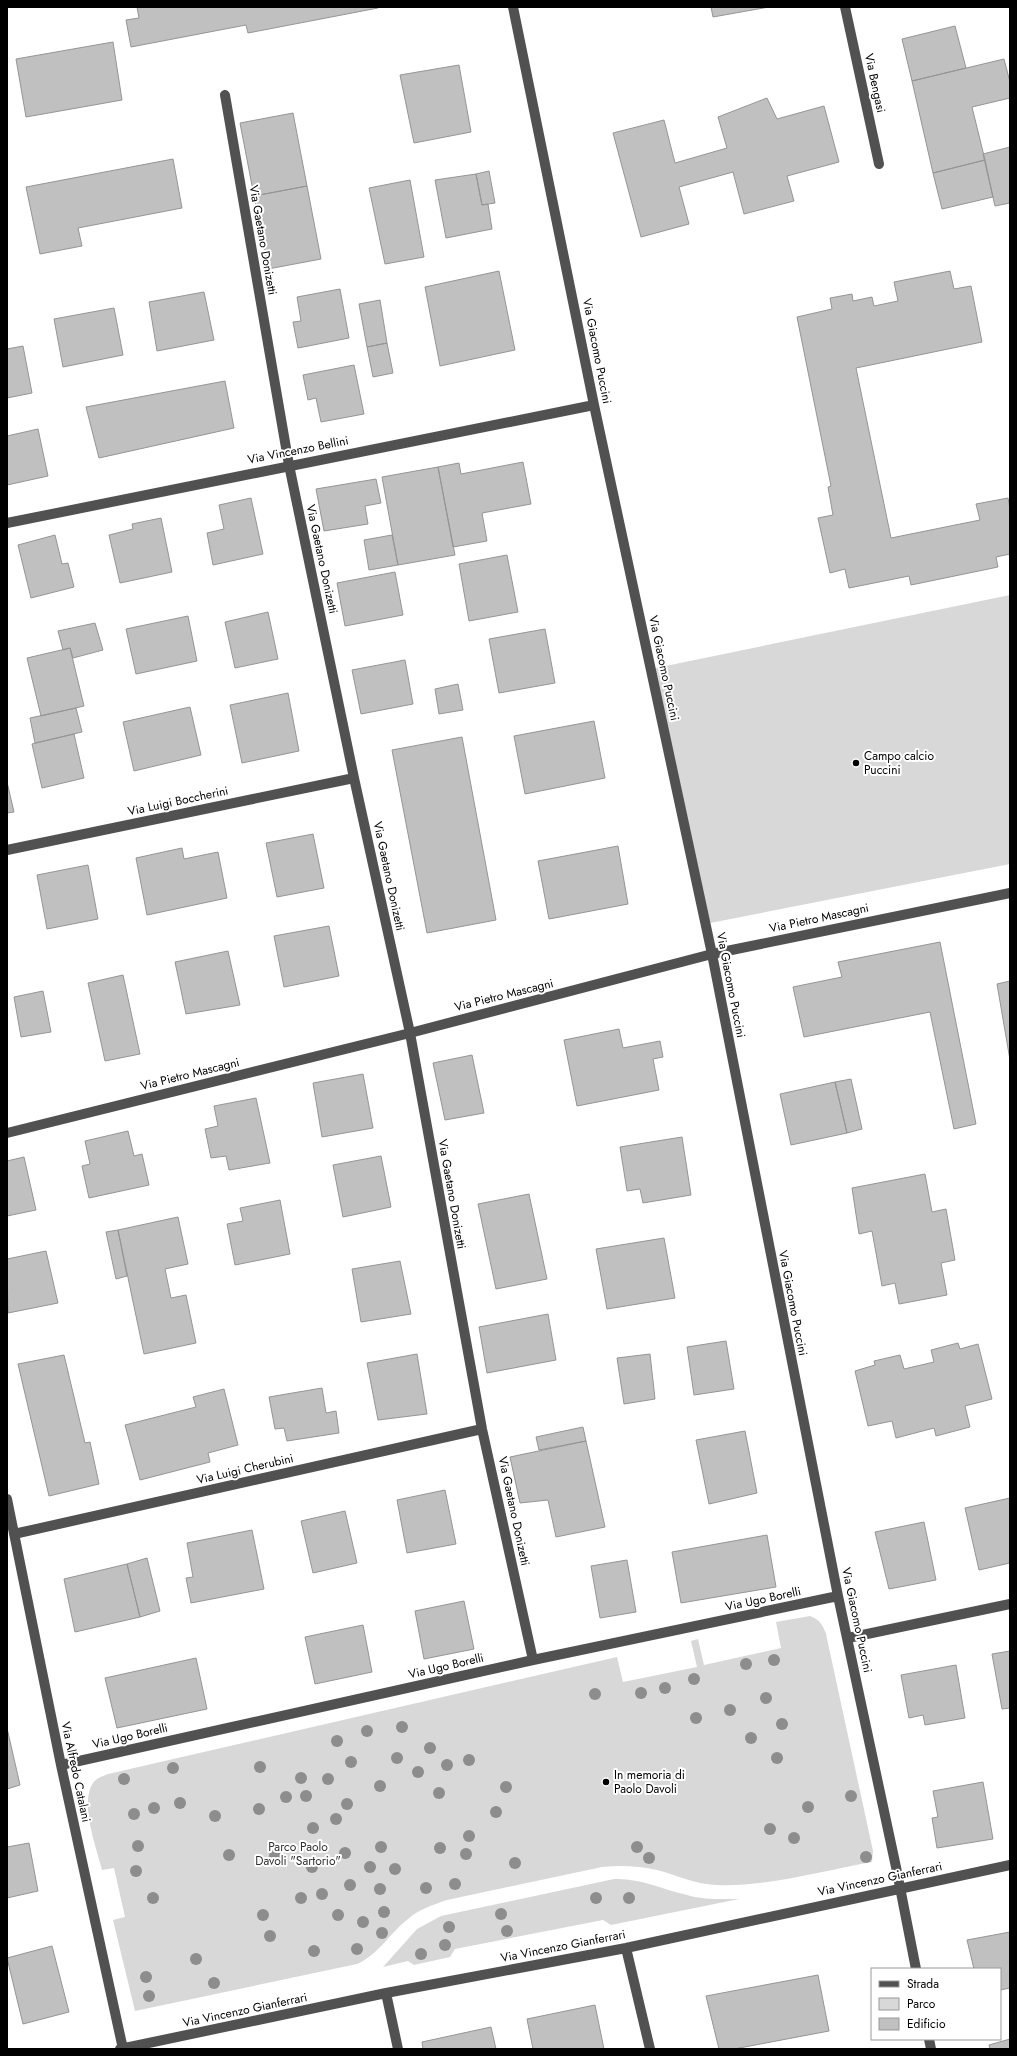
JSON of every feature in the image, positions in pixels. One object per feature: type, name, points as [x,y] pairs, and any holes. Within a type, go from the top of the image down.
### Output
[{"type":"street","name":"Via Giacomo Puccini","points":[[513,7],[594,405],[712,954],[838,1596],[916,1968]]},
{"type":"street","name":"Via Bengasi","points":[[845,7],[879,164]]},
{"type":"street","name":"Via Gaetano Donizetti","points":[[225,95],[289,465],[354,778],[410,1033],[482,1429],[533,1660]]},
{"type":"street","name":"Via Vincenzo Bellini","points":[[7,523],[289,465],[594,405]]},
{"type":"street","name":"Via Luigi Boccherini","points":[[7,850],[354,778]]},
{"type":"street","name":"Via Pietro Mascagni","points":[[7,1133],[410,1033],[712,954],[1010,893]]},
{"type":"street","name":"Via Luigi Cherubini","points":[[14,1534],[482,1429]]},
{"type":"street","name":"Via Alfredo Catalani","points":[[7,1500],[61,1765],[122,2049]]},
{"type":"street","name":"Via Ugo Borelli","points":[[61,1765],[533,1660],[838,1596]]},
{"type":"street","points":[[848,1638],[1010,1604]]},
{"type":"street","name":"Via Vincenzo Gianferrari","points":[[122,2049],[386,1993],[626,1948],[1010,1865]]},
{"type":"street","points":[[626,1948],[650,2049]]},
{"type":"street","points":[[386,1993],[398,2049]]},
{"type":"green space","name":"Campo calcio Puccini","points":[[1010,595],[1010,864],[705,924],[651,669]]},
{"type":"green space","name":"Parco Paolo Davoli \"Sartorio\"","points":[[810,1616],[821,1623],[826,1634],[873,1851],[872,1862],[794,1878],[755,1884],[736,1885],[701,1883],[657,1870],[643,1868],[623,1866],[602,1867],[447,1900],[431,1906],[412,1916],[378,1949],[357,1964],[135,2011],[113,1920],[125,1917],[114,1868],[102,1870],[90,1823],[88,1797],[91,1787],[98,1778],[108,1774],[617,1657],[623,1682],[697,1667],[691,1641],[698,1639],[704,1665],[781,1648],[776,1622]]},
{"type":"green space","points":[[614,1879],[642,1882],[693,1897],[739,1899],[611,1925],[603,1920],[455,1949],[450,1957],[414,1965],[408,1961],[383,1967],[417,1929],[441,1916]]},
{"type":"building","points":[[137,7],[378,8],[248,33],[246,25],[131,47],[126,20],[139,18]]},
{"type":"building","points":[[711,7],[769,7],[713,17]]},
{"type":"building","points":[[955,26],[966,68],[912,81],[902,39]]},
{"type":"building","points":[[113,42],[122,100],[26,117],[16,59]]},
{"type":"building","points":[[1004,59],[1010,82],[1010,98],[972,107],[985,160],[933,173],[912,81]]},
{"type":"building","points":[[459,65],[471,132],[414,143],[400,75]]},
{"type":"building","points":[[767,98],[777,119],[824,106],[839,162],[787,176],[794,201],[744,214],[733,172],[679,187],[689,224],[641,237],[613,133],[664,120],[675,163],[727,148],[718,117]]},
{"type":"building","points":[[293,113],[307,186],[254,196],[240,123]]},
{"type":"building","points":[[1010,147],[1010,203],[995,206],[983,154]]},
{"type":"building","points":[[173,159],[182,208],[78,228],[82,246],[40,254],[26,187]]},
{"type":"building","points":[[985,160],[993,197],[942,209],[933,173]]},
{"type":"building","points":[[489,171],[495,203],[482,205],[476,174]]},
{"type":"building","points":[[476,174],[482,205],[488,204],[492,229],[446,238],[435,180]]},
{"type":"building","points":[[410,180],[424,257],[385,264],[369,188]]},
{"type":"building","points":[[307,186],[321,259],[268,269],[254,196]]},
{"type":"building","points":[[499,271],[515,350],[440,366],[425,287]]},
{"type":"building","points":[[950,271],[954,289],[971,286],[982,342],[856,368],[891,538],[980,520],[976,504],[1008,498],[1010,509],[1010,554],[996,557],[998,567],[911,585],[909,576],[849,588],[845,569],[830,573],[818,518],[833,515],[828,487],[831,486],[797,317],[832,309],[830,298],[852,294],[853,301],[872,297],[874,306],[898,301],[894,282]]},
{"type":"building","points":[[340,289],[349,338],[298,348],[293,322],[301,321],[297,297]]},
{"type":"building","points":[[204,292],[214,340],[157,351],[149,302]]},
{"type":"building","points":[[380,300],[387,343],[367,347],[359,304]]},
{"type":"building","points":[[114,308],[123,355],[63,367],[54,319]]},
{"type":"building","points":[[387,343],[393,373],[373,377],[367,347]]},
{"type":"building","points":[[23,346],[32,393],[7,398],[7,349]]},
{"type":"building","points":[[354,365],[364,414],[321,422],[316,398],[308,400],[303,375]]},
{"type":"building","points":[[225,381],[234,428],[99,458],[86,407]]},
{"type":"building","points":[[38,429],[48,476],[7,485],[7,436]]},
{"type":"building","points":[[523,462],[531,504],[482,513],[487,541],[453,547],[438,467],[459,463],[461,474]]},
{"type":"building","points":[[438,467],[455,555],[398,565],[382,477]]},
{"type":"building","points":[[376,479],[381,503],[365,506],[368,524],[324,531],[316,489]]},
{"type":"building","points":[[251,498],[263,554],[213,565],[207,533],[224,529],[219,505]]},
{"type":"building","points":[[161,518],[172,572],[120,583],[109,535],[133,529],[132,524]]},
{"type":"building","points":[[55,535],[62,564],[68,563],[74,587],[31,598],[18,545]]},
{"type":"building","points":[[392,535],[398,565],[369,570],[364,540]]},
{"type":"building","points":[[507,555],[518,612],[469,621],[459,564]]},
{"type":"building","points":[[395,572],[403,615],[345,626],[337,583]]},
{"type":"building","points":[[268,612],[278,659],[235,668],[225,622]]},
{"type":"building","points":[[188,616],[197,661],[136,674],[126,629]]},
{"type":"building","points":[[95,623],[103,650],[73,658],[70,648],[63,650],[58,631]]},
{"type":"building","points":[[545,629],[555,683],[499,693],[489,639]]},
{"type":"building","points":[[70,648],[84,706],[41,716],[27,658]]},
{"type":"building","points":[[405,660],[413,704],[361,714],[352,670]]},
{"type":"building","points":[[458,684],[463,710],[439,714],[435,689]]},
{"type":"building","points":[[288,693],[299,751],[242,763],[230,705]]},
{"type":"building","points":[[190,707],[201,755],[134,771],[123,722]]},
{"type":"building","points":[[76,708],[82,732],[35,743],[30,718]]},
{"type":"building","points":[[594,721],[605,778],[525,794],[514,736]]},
{"type":"building","points":[[74,734],[84,778],[42,788],[32,744]]},
{"type":"building","points":[[462,737],[496,920],[427,933],[392,750]]},
{"type":"building","points":[[7,782],[14,812],[7,813]]},
{"type":"building","points":[[313,834],[324,888],[277,897],[266,843]]},
{"type":"building","points":[[618,846],[628,904],[549,919],[538,861]]},
{"type":"building","points":[[182,848],[184,859],[218,852],[227,898],[147,915],[136,858]]},
{"type":"building","points":[[88,865],[98,919],[47,929],[37,875]]},
{"type":"building","points":[[329,926],[339,976],[284,987],[274,936]]},
{"type":"building","points":[[940,942],[976,1124],[954,1129],[930,1012],[804,1037],[793,987],[842,977],[838,962]]},
{"type":"building","points":[[228,951],[240,1005],[186,1014],[175,962]]},
{"type":"building","points":[[123,975],[140,1054],[105,1061],[88,983]]},
{"type":"building","points":[[1010,981],[1010,1060],[997,984]]},
{"type":"building","points":[[43,991],[51,1032],[21,1037],[14,997]]},
{"type":"building","points":[[619,1029],[623,1048],[660,1041],[663,1057],[653,1059],[659,1090],[577,1106],[564,1040]]},
{"type":"building","points":[[472,1055],[484,1113],[445,1120],[433,1063]]},
{"type":"building","points":[[363,1074],[373,1128],[322,1137],[313,1083]]},
{"type":"building","points":[[851,1079],[862,1129],[847,1133],[835,1082]]},
{"type":"building","points":[[835,1082],[847,1133],[791,1145],[780,1094]]},
{"type":"building","points":[[256,1098],[270,1163],[229,1170],[226,1156],[211,1158],[205,1129],[218,1126],[214,1106]]},
{"type":"building","points":[[128,1131],[134,1156],[142,1154],[149,1185],[89,1198],[82,1166],[90,1164],[85,1141]]},
{"type":"building","points":[[682,1137],[691,1195],[643,1203],[640,1189],[627,1191],[620,1147]]},
{"type":"building","points":[[381,1156],[391,1207],[343,1217],[333,1165]]},
{"type":"building","points":[[24,1157],[36,1210],[7,1216],[7,1161]]},
{"type":"building","points":[[925,1174],[932,1212],[946,1209],[955,1260],[941,1263],[947,1295],[899,1304],[895,1283],[882,1286],[872,1231],[859,1234],[852,1188]]},
{"type":"building","points":[[529,1194],[547,1279],[496,1289],[478,1204]]},
{"type":"building","points":[[280,1200],[290,1254],[235,1265],[227,1224],[243,1221],[240,1208]]},
{"type":"building","points":[[178,1217],[188,1264],[165,1269],[171,1298],[186,1295],[196,1343],[144,1354],[118,1230]]},
{"type":"building","points":[[118,1230],[127,1276],[116,1279],[106,1232]]},
{"type":"building","points":[[664,1238],[675,1298],[607,1309],[596,1249]]},
{"type":"building","points":[[46,1251],[58,1303],[8,1313],[7,1259]]},
{"type":"building","points":[[400,1261],[411,1314],[361,1322],[352,1269]]},
{"type":"building","points":[[548,1314],[556,1360],[487,1373],[479,1327]]},
{"type":"building","points":[[726,1341],[734,1389],[694,1395],[687,1347]]},
{"type":"building","points":[[958,1343],[960,1349],[978,1344],[992,1399],[965,1406],[970,1427],[936,1436],[934,1428],[896,1438],[892,1421],[868,1426],[855,1371],[875,1365],[874,1361],[900,1355],[904,1369],[934,1362],[931,1350]]},
{"type":"building","points":[[417,1354],[427,1414],[378,1420],[367,1363]]},
{"type":"building","points":[[650,1354],[655,1399],[624,1404],[617,1358]]},
{"type":"building","points":[[64,1355],[85,1443],[90,1442],[99,1484],[49,1496],[18,1364]]},
{"type":"building","points":[[322,1388],[326,1413],[336,1411],[339,1433],[287,1441],[284,1428],[275,1429],[269,1397]]},
{"type":"building","points":[[224,1389],[238,1445],[208,1453],[210,1462],[140,1480],[125,1425],[196,1407],[193,1397]]},
{"type":"building","points":[[583,1427],[586,1441],[539,1450],[536,1437]]},
{"type":"building","points":[[745,1431],[757,1493],[709,1504],[696,1440]]},
{"type":"building","points":[[586,1441],[605,1527],[556,1537],[548,1500],[520,1503],[510,1457]]},
{"type":"building","points":[[445,1490],[456,1544],[407,1553],[397,1500]]},
{"type":"building","points":[[1010,1498],[1010,1563],[979,1570],[965,1508]]},
{"type":"building","points":[[345,1511],[357,1563],[313,1573],[301,1521]]},
{"type":"building","points":[[924,1522],[936,1580],[889,1589],[875,1532]]},
{"type":"building","points":[[252,1530],[264,1589],[191,1603],[186,1578],[193,1577],[187,1543]]},
{"type":"building","points":[[767,1535],[776,1587],[681,1603],[672,1552]]},
{"type":"building","points":[[147,1558],[160,1611],[140,1617],[127,1564]]},
{"type":"building","points":[[627,1560],[636,1612],[600,1618],[591,1566]]},
{"type":"building","points":[[127,1564],[140,1617],[75,1632],[64,1579]]},
{"type":"building","points":[[464,1601],[474,1649],[424,1659],[415,1611]]},
{"type":"building","points":[[363,1625],[372,1672],[315,1684],[305,1637]]},
{"type":"building","points":[[1010,1651],[1010,1708],[1002,1709],[992,1654]]},
{"type":"building","points":[[196,1658],[207,1709],[117,1728],[105,1678]]},
{"type":"building","points":[[956,1665],[965,1718],[925,1725],[923,1715],[909,1718],[901,1675]]},
{"type":"building","points":[[7,1728],[20,1785],[7,1789]]},
{"type":"building","points":[[983,1782],[993,1839],[937,1848],[932,1818],[938,1817],[933,1791]]},
{"type":"building","points":[[29,1843],[38,1891],[7,1898],[7,1847]]},
{"type":"building","points":[[1010,1932],[1010,1988],[1001,1990],[1001,1968],[974,1968],[967,1940]]},
{"type":"building","points":[[52,1946],[69,2012],[23,2024],[7,1958]]},
{"type":"building","points":[[818,1975],[829,2031],[734,2049],[719,2049],[706,1996]]},
{"type":"building","points":[[595,2005],[604,2049],[533,2049],[527,2019]]},
{"type":"building","points":[[491,2027],[496,2049],[423,2049],[422,2042]]},
{"type":"building","points":[[1010,2039],[1010,2049],[990,2049],[989,2045]]},
{"type":"place","name":"Campo calcio Puccini","points":[[856,763]]},
{"type":"place","name":"In memoria di Paolo Davoli","points":[[606,1782]]}]
